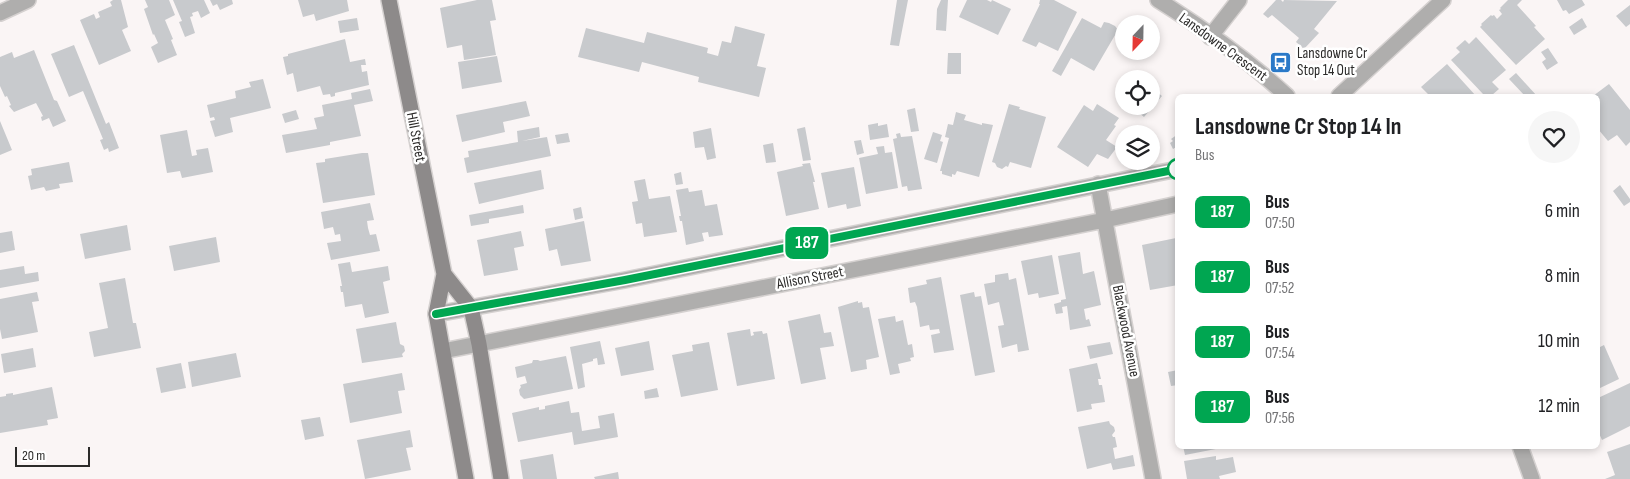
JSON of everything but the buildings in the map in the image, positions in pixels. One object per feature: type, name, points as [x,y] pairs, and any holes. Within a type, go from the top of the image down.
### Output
[{"type":"street","points":[[0,13],[28,0]]},
{"type":"street","name":"Hill Street","points":[[389,0],[444,274],[436,314],[466,479]]},
{"type":"street","name":"Lansdowne Crescent","points":[[1158,0],[1210,36],[1272,82],[1285,94]]},
{"type":"street","points":[[1210,36],[1239,0]]},
{"type":"street","points":[[1342,94],[1442,0]]},
{"type":"street","points":[[436,314],[625,280],[1175,170]]},
{"type":"street","name":"Blackwood Avenue","points":[[1098,184],[1153,479]]},
{"type":"street","name":"Allison Street","points":[[443,351],[1175,205]]},
{"type":"street","name":"Hill Street","points":[[444,274],[471,308],[479,344],[501,479]]},
{"type":"street","points":[[1521,449],[1532,479]]},
{"type":"bus line","name":"187","points":[[436,314],[625,280],[1175,170]]},
{"type":"place","name":"Lansdowne Cr Stop 14 Out","points":[[1281,62]]}]
